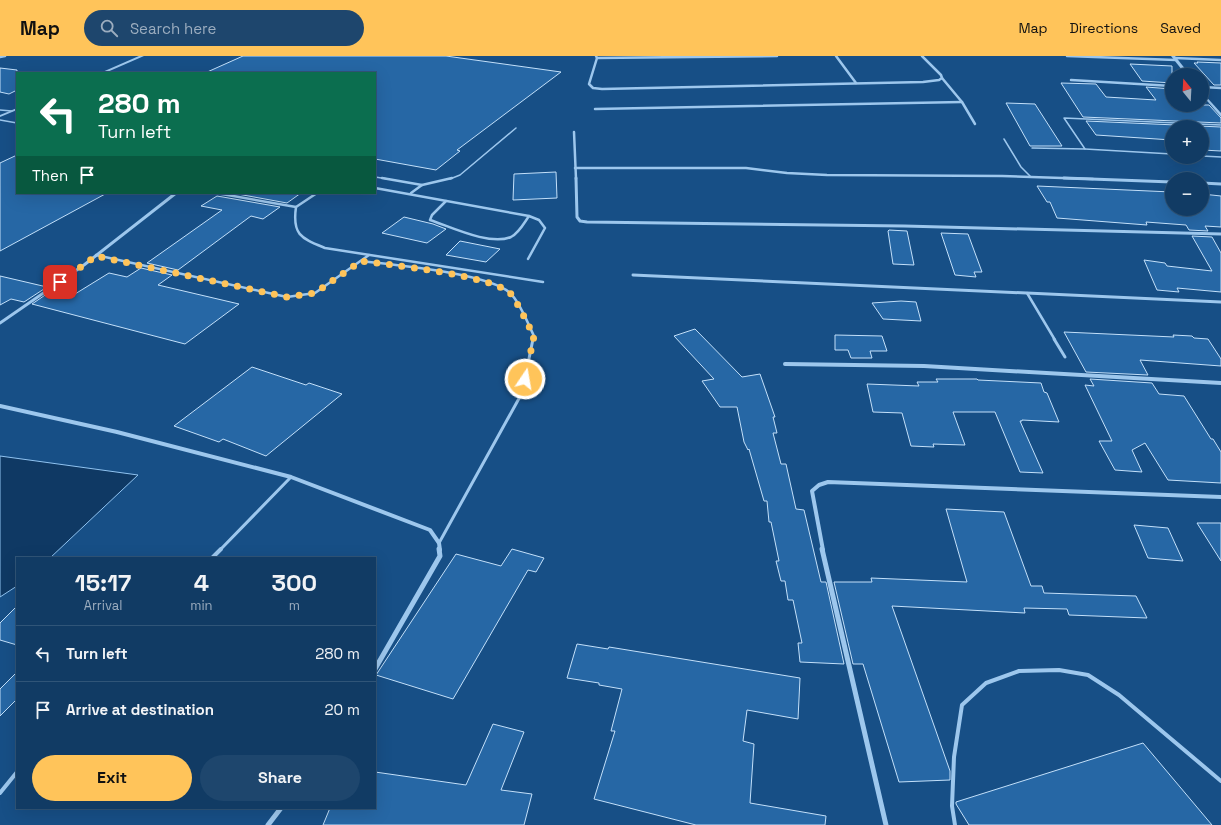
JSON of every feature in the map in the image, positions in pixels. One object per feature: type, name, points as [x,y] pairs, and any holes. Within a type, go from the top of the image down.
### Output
[{"type":"street","points":[[0,57],[5,56]]},
{"type":"street","points":[[104,72],[142,56]]},
{"type":"street","points":[[777,56],[596,57],[589,84],[593,88],[602,89],[929,81],[939,80],[942,78]]},
{"type":"street","points":[[836,56],[856,83]]},
{"type":"street","points":[[922,56],[962,102],[975,124]]},
{"type":"street","points":[[1067,56],[1221,60]]},
{"type":"street","points":[[1175,58],[1183,68]]},
{"type":"street","points":[[1071,80],[1165,86]]},
{"type":"street","points":[[1209,87],[1221,88]]},
{"type":"street","points":[[1209,101],[1221,116]]},
{"type":"street","points":[[595,108],[962,102]]},
{"type":"street","points":[[0,116],[16,109]]},
{"type":"street","points":[[574,132],[577,217],[580,221],[1025,227],[1221,234]]},
{"type":"street","points":[[575,168],[672,166],[751,168],[787,173],[827,175],[1031,177],[1165,182]]},
{"type":"street","points":[[1209,183],[1221,184]]},
{"type":"street","points":[[0,323],[84,266],[175,194]]},
{"type":"street","points":[[633,275],[1221,302]]},
{"type":"street","points":[[785,364],[924,366],[1221,383]]},
{"type":"street","points":[[0,406],[117,432],[291,477],[430,530],[439,543],[440,556],[376,667]]},
{"type":"street","points":[[886,825],[824,558],[812,491],[819,485],[828,482],[1221,497]]},
{"type":"street","points":[[268,825],[280,809]]},
{"type":"lane","points":[[0,110],[12,111]]},
{"type":"lane","points":[[1085,149],[1064,118],[1221,125]]},
{"type":"lane","points":[[0,120],[16,123]]},
{"type":"lane","points":[[376,177],[422,185],[448,180],[460,175],[516,128]]},
{"type":"lane","points":[[1004,139],[1021,167],[1031,177]]},
{"type":"lane","points":[[1032,148],[1085,149],[1165,154]]},
{"type":"lane","points":[[1209,156],[1221,157]]},
{"type":"lane","points":[[411,193],[422,185]]},
{"type":"lane","points":[[376,188],[411,193],[529,216],[539,220],[545,228],[528,259]]},
{"type":"lane","points":[[222,194],[296,207]]},
{"type":"lane","points":[[316,194],[296,207],[293,220],[296,230],[303,239],[325,248],[543,282]]},
{"type":"lane","points":[[446,201],[432,215],[430,220],[480,237],[496,239],[510,237],[516,234],[529,216]]},
{"type":"lane","points":[[96,256],[287,297],[315,293],[369,255]]},
{"type":"lane","points":[[361,261],[443,273],[492,284],[510,293],[534,336],[522,393],[439,543]]},
{"type":"lane","points":[[1027,293],[1065,356]]},
{"type":"lane","points":[[213,557],[291,477]]},
{"type":"lane","points":[[955,825],[952,806],[954,757],[962,705],[986,683],[1019,671],[1059,670],[1088,675],[1119,696],[1221,781]]},
{"type":"lane","points":[[0,793],[16,773]]},
{"type":"water","points":[[0,456],[138,475],[51,557],[16,557],[16,587],[0,597]]},
{"type":"building","points":[[243,56],[446,56],[561,72],[457,150],[460,151],[436,170],[376,159],[376,72],[207,72]]},
{"type":"building","points":[[1197,62],[1221,63],[1221,85],[1214,85],[1209,80],[1209,68],[1199,68],[1194,63],[1198,63]]},
{"type":"building","points":[[1130,64],[1172,66],[1172,68],[1165,68],[1165,83],[1142,81]]},
{"type":"building","points":[[0,68],[17,70],[16,90],[9,94],[0,92]]},
{"type":"building","points":[[1061,83],[1096,84],[1106,97],[1156,100],[1146,87],[1165,88],[1165,112],[1209,112],[1209,105],[1221,118],[1221,123],[1209,122],[1209,120],[1165,121],[1083,117]]},
{"type":"building","points":[[1006,103],[1035,104],[1062,146],[1030,146]]},
{"type":"building","points":[[1086,121],[1165,125],[1165,140],[1096,135]]},
{"type":"building","points":[[1209,126],[1221,127],[1221,151],[1209,150]]},
{"type":"building","points":[[16,155],[16,194],[105,194],[0,251],[0,163]]},
{"type":"building","points":[[556,172],[557,198],[513,200],[514,174]]},
{"type":"building","points":[[1037,186],[1165,192],[1165,216],[1209,216],[1209,195],[1221,196],[1221,227],[1205,226],[1208,231],[1189,230],[1186,225],[1146,222],[1147,225],[1057,218],[1050,202],[1047,202]]},
{"type":"building","points":[[238,194],[300,194],[287,203]]},
{"type":"building","points":[[217,196],[280,207],[263,219],[251,216],[178,270],[147,263],[222,210],[201,206]]},
{"type":"building","points":[[404,217],[433,224],[446,229],[427,243],[382,233]]},
{"type":"building","points":[[889,230],[907,231],[914,265],[893,264]]},
{"type":"building","points":[[941,233],[968,234],[982,272],[974,272],[976,277],[955,275]]},
{"type":"building","points":[[1192,236],[1212,237],[1221,253],[1221,292],[1177,288],[1179,292],[1157,290],[1144,260],[1165,263],[1167,266],[1212,271]]},
{"type":"building","points":[[460,241],[500,249],[486,262],[446,255]]},
{"type":"building","points":[[141,268],[172,275],[158,285],[239,304],[185,344],[32,304],[54,289],[75,294],[109,273],[127,277]]},
{"type":"building","points":[[0,276],[47,287],[24,302],[11,299],[0,305]]},
{"type":"building","points":[[901,301],[916,302],[921,321],[883,319],[872,303]]},
{"type":"building","points":[[695,329],[742,377],[760,374],[775,417],[773,417],[777,433],[773,433],[781,464],[786,464],[796,509],[804,510],[821,582],[826,582],[844,664],[800,662],[798,643],[802,643],[793,600],[788,600],[785,581],[781,581],[776,561],[779,561],[771,522],[769,522],[767,501],[764,501],[749,449],[748,450],[744,442],[737,407],[720,407],[702,381],[714,379],[674,336]]},
{"type":"building","points":[[1064,332],[1174,337],[1173,335],[1208,339],[1221,359],[1221,366],[1140,360],[1148,375],[1086,372]]},
{"type":"building","points":[[835,335],[882,336],[887,351],[870,351],[872,358],[851,358],[848,350],[835,350]]},
{"type":"building","points":[[252,367],[306,385],[309,383],[342,394],[266,456],[223,439],[219,442],[174,426]]},
{"type":"building","points":[[936,379],[977,379],[1041,383],[1044,392],[1047,393],[1059,422],[1020,421],[1043,473],[1020,472],[995,412],[953,412],[965,445],[933,444],[934,447],[911,446],[902,413],[873,412],[867,384],[919,386],[917,382],[938,382]]},
{"type":"building","points":[[1090,379],[1152,383],[1159,394],[1184,396],[1221,452],[1221,483],[1168,480],[1145,443],[1132,450],[1142,472],[1115,470],[1099,441],[1112,441],[1085,385],[1094,386]]},
{"type":"building","points":[[946,509],[1004,512],[1031,586],[1042,586],[1044,593],[1136,596],[1147,618],[1069,615],[1067,609],[1024,608],[1025,613],[892,606],[950,771],[950,780],[899,782],[863,664],[853,664],[834,582],[872,582],[871,578],[967,582]]},
{"type":"building","points":[[1197,523],[1221,523],[1221,561]]},
{"type":"building","points":[[1134,525],[1168,528],[1183,561],[1148,558]]},
{"type":"building","points":[[512,549],[544,558],[536,572],[528,570],[453,699],[376,675],[456,554],[501,566]]},
{"type":"building","points":[[16,607],[16,645],[0,640],[0,623]]},
{"type":"building","points":[[577,644],[608,649],[609,647],[800,678],[798,719],[747,710],[743,741],[754,744],[750,803],[826,816],[825,825],[696,825],[594,799],[615,731],[611,731],[622,689],[599,685],[599,683],[567,678]]},
{"type":"building","points":[[16,673],[16,700],[0,716],[0,689]]},
{"type":"building","points":[[493,724],[524,732],[501,790],[532,794],[524,825],[323,825],[330,809],[376,809],[376,772],[466,785]]},
{"type":"building","points":[[1143,743],[1212,825],[969,825],[956,804],[956,802]]},
{"type":"route","points":[[60,282],[96,256],[287,297],[315,293],[361,261],[443,273],[492,284],[510,293],[534,336],[525,379]]}]
